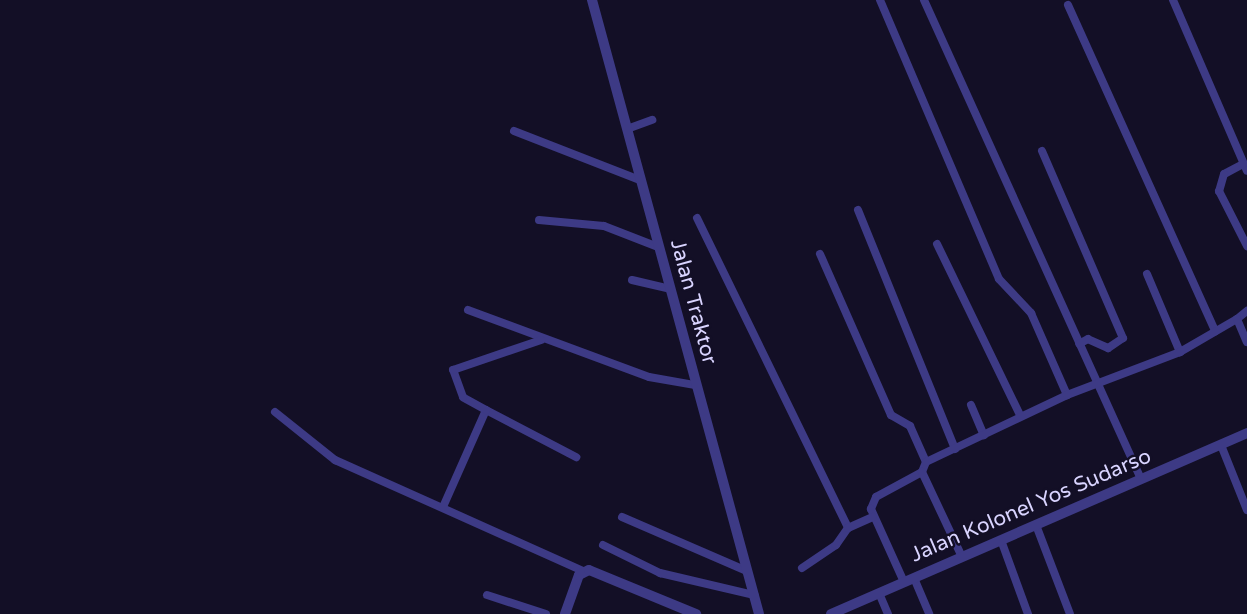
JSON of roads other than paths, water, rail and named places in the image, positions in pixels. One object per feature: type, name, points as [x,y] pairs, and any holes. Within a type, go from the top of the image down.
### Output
[{"type":"street","name":"Jalan Traktor","points":[[592,0],[759,614]]},
{"type":"street","points":[[880,0],[999,279],[1031,313],[1067,395]]},
{"type":"street","points":[[924,0],[1096,383],[1142,479]]},
{"type":"street","points":[[1173,0],[1245,167],[1224,174],[1219,191],[1247,246]]},
{"type":"street","points":[[1068,5],[1215,331]]},
{"type":"street","points":[[627,129],[652,120]]},
{"type":"street","points":[[514,131],[640,180]]},
{"type":"street","points":[[1042,151],[1123,338],[1108,348],[1088,339],[1079,344]]},
{"type":"street","points":[[858,210],[955,449]]},
{"type":"street","points":[[696,218],[848,528]]},
{"type":"street","points":[[539,220],[604,226],[658,247]]},
{"type":"street","points":[[937,244],[1020,415]]},
{"type":"street","points":[[820,254],[891,415],[910,426],[926,462]]},
{"type":"street","points":[[1147,274],[1180,352]]},
{"type":"street","points":[[632,280],[670,289]]},
{"type":"street","points":[[468,310],[541,340],[649,377],[695,385]]},
{"type":"street","points":[[929,614],[873,517],[876,497],[922,472],[926,462],[1020,415],[1180,352],[1237,319],[1247,310]]},
{"type":"street","points":[[1237,319],[1247,342]]},
{"type":"street","points":[[541,340],[453,370],[463,397],[576,457]]},
{"type":"street","points":[[971,405],[984,435]]},
{"type":"street","points":[[443,508],[486,410]]},
{"type":"street","points":[[275,412],[335,460],[583,570],[696,614]]},
{"type":"street","name":"Jalan Kolonel Yos Sudarso","points":[[831,614],[854,610],[879,593],[1247,433]]},
{"type":"street","points":[[1221,445],[1247,510]]},
{"type":"street","points":[[922,472],[962,557]]},
{"type":"street","points":[[622,517],[747,571]]},
{"type":"street","points":[[802,568],[836,545],[848,528],[873,517]]},
{"type":"street","points":[[1036,525],[1070,614]]},
{"type":"street","points":[[1001,540],[1028,614]]},
{"type":"street","points":[[603,545],[660,573],[754,595]]},
{"type":"street","points":[[565,614],[583,570]]},
{"type":"street","points":[[879,593],[888,614]]},
{"type":"street","points":[[487,595],[546,614]]}]
